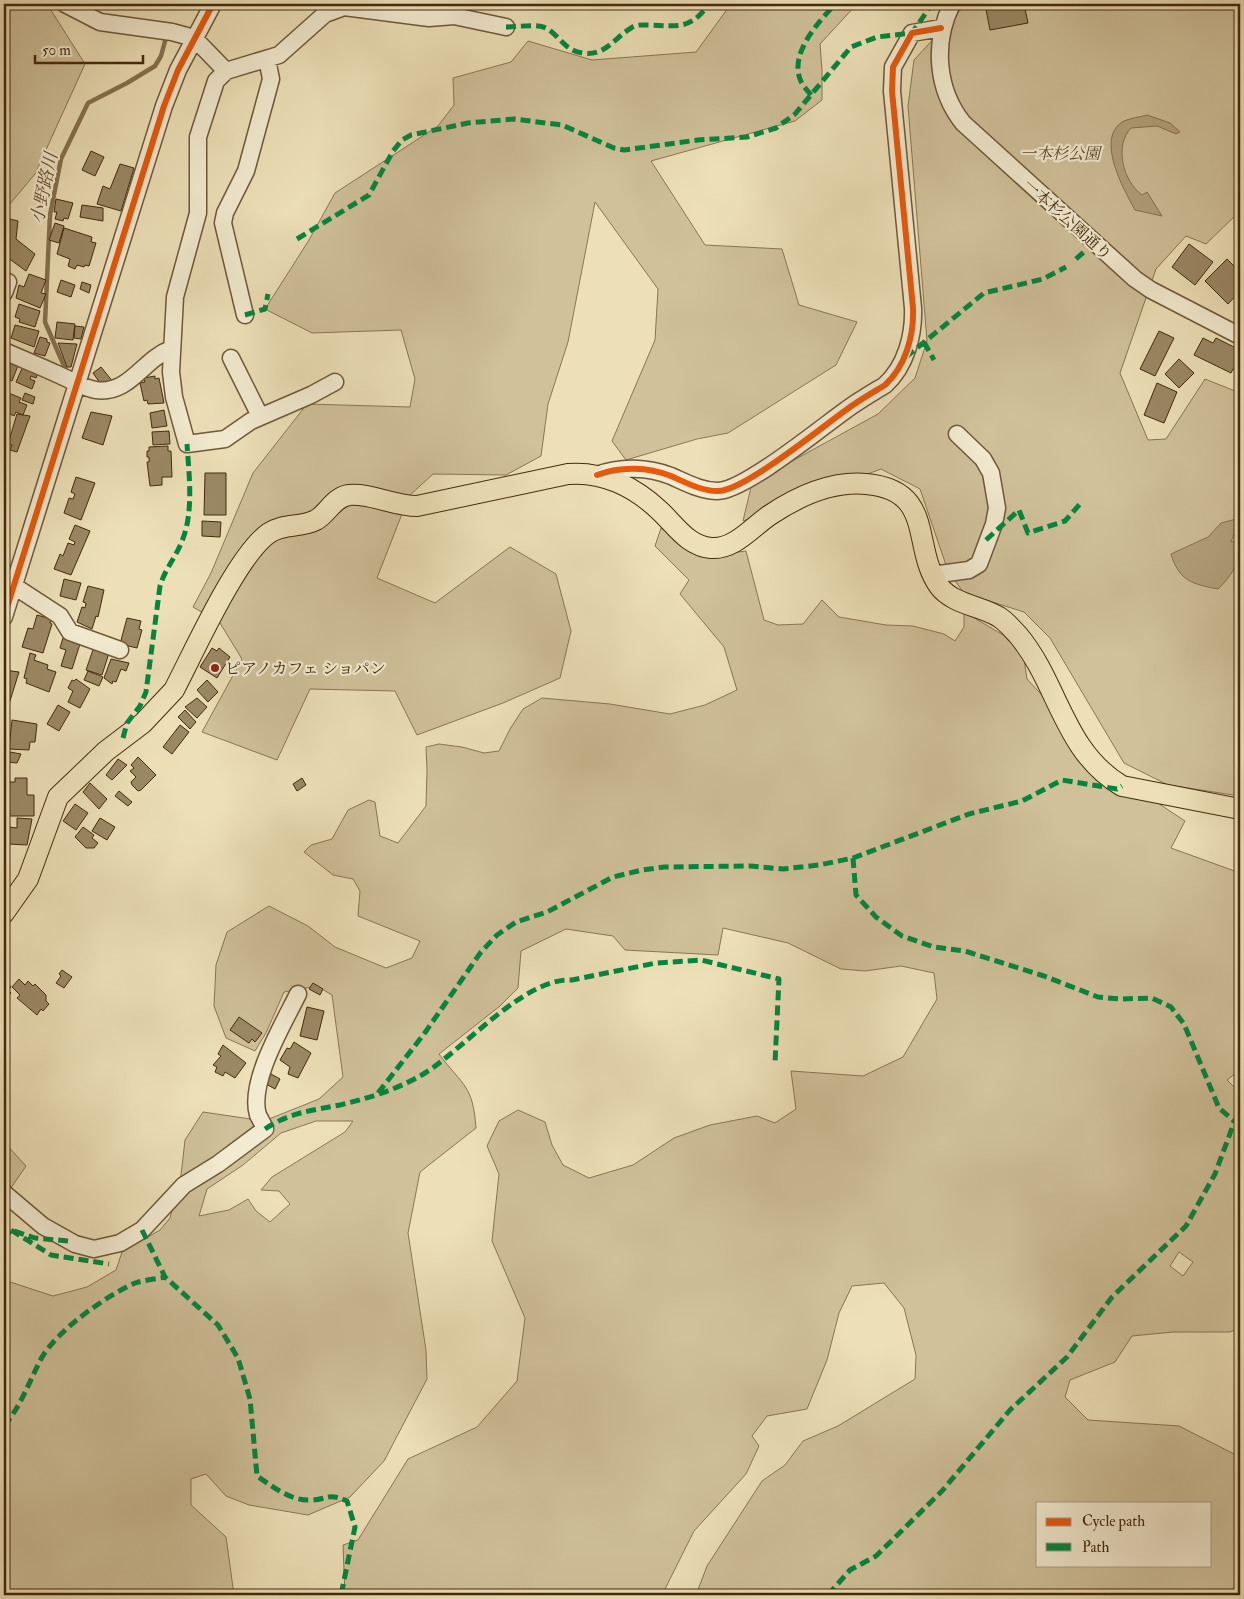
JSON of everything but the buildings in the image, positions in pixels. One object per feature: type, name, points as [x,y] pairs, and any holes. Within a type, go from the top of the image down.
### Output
[{"type":"main road","points":[[4,912],[28,879],[58,797],[106,751],[143,723],[167,699],[174,690],[233,579],[268,534],[287,525],[302,524],[315,520],[335,501],[350,495],[398,505],[417,506],[555,476],[581,473],[597,476],[638,492],[686,538],[698,545],[713,548],[735,541],[776,511],[820,491],[850,484],[876,486],[901,496],[913,509],[932,575],[944,593],[1001,618],[1019,637],[1031,655],[1081,749],[1109,778],[1122,786],[1240,809]]},
{"type":"street","points":[[66,4],[100,22],[167,31],[194,38],[226,71]]},
{"type":"street","points":[[4,617],[164,106],[194,38],[213,4]]},
{"type":"street","name":"一本杉公園通り","points":[[952,4],[941,28],[940,68],[943,85],[953,111],[972,134],[1006,156],[1135,279],[1151,290],[1237,330]]},
{"type":"street","points":[[335,382],[312,396],[260,416],[225,439],[187,444],[174,397],[171,349],[176,297],[198,213],[198,137],[216,81],[226,71],[279,55],[325,14],[344,7],[429,18],[454,16],[506,27]]},
{"type":"street","points":[[597,476],[611,470],[641,469],[658,471],[703,490],[720,491],[730,488],[775,461],[884,384],[899,368],[912,331],[913,317],[912,285],[893,101],[893,68],[912,33],[941,28]]},
{"type":"street","points":[[245,315],[223,223],[225,213],[246,171],[271,80],[268,58]]},
{"type":"street","points":[[4,351],[60,374],[77,385],[91,390],[106,391],[120,386],[135,376],[148,362],[171,349]]},
{"type":"street","points":[[231,358],[260,416]]},
{"type":"street","points":[[932,575],[969,570],[979,564],[994,524],[997,508],[991,473],[983,459],[957,434]]},
{"type":"street","points":[[14,586],[60,616],[70,632],[120,650]]},
{"type":"street","points":[[4,1193],[43,1226],[75,1244],[94,1249],[120,1243],[142,1230],[184,1186],[218,1164],[265,1129],[258,1114],[257,1096],[260,1077],[298,994]]},
{"type":"green space","points":[[4,4],[47,4],[85,64],[35,174],[4,211]]},
{"type":"green space","points":[[731,4],[857,4],[820,44],[822,100],[795,121],[651,161],[705,245],[782,249],[799,305],[857,322],[836,365],[728,433],[697,439],[626,460],[612,441],[655,340],[658,289],[595,202],[568,342],[548,404],[541,456],[506,475],[433,474],[409,496],[377,578],[435,603],[510,547],[556,574],[571,631],[560,678],[503,703],[417,735],[395,691],[310,689],[277,760],[202,732],[242,659],[220,623],[193,607],[211,573],[253,473],[307,404],[410,407],[415,379],[401,330],[312,333],[265,309],[309,240],[335,193],[438,126],[454,105],[453,78],[511,62],[528,41],[592,60],[696,52]]},
{"type":"green space","name":"一本杉公園","points":[[966,4],[1240,4],[1240,211],[1206,244],[1186,236],[1156,269],[1120,373],[1148,440],[1166,439],[1205,379],[1240,393],[1240,796],[1168,785],[1124,763],[1050,638],[1024,612],[964,593],[948,571],[920,489],[881,469],[743,521],[752,483],[878,414],[915,378],[927,341],[908,106],[914,60]]},
{"type":"green space","points":[[661,528],[700,557],[746,551],[764,620],[778,625],[803,624],[822,600],[839,617],[886,625],[913,626],[944,634],[955,641],[964,627],[964,612],[1022,646],[1027,679],[1053,707],[1078,750],[1185,821],[1171,848],[1240,873],[1240,1070],[1227,1080],[1240,1093],[1240,1328],[1230,1332],[1173,1332],[1132,1336],[1115,1362],[1070,1380],[1065,1397],[1088,1420],[1179,1426],[1240,1457],[1240,1595],[696,1595],[707,1566],[762,1481],[785,1465],[803,1441],[838,1426],[915,1379],[916,1355],[904,1308],[884,1283],[852,1286],[839,1313],[827,1360],[807,1409],[767,1416],[752,1436],[759,1446],[746,1474],[694,1531],[662,1595],[345,1595],[343,1545],[358,1540],[408,1459],[477,1427],[517,1381],[525,1318],[492,1241],[499,1174],[487,1146],[499,1121],[518,1110],[545,1122],[552,1145],[563,1165],[589,1178],[633,1165],[674,1138],[710,1125],[757,1116],[775,1123],[796,1109],[791,1071],[863,1076],[903,1057],[937,999],[934,973],[901,966],[865,971],[841,969],[788,943],[723,928],[718,955],[625,950],[613,936],[566,929],[521,951],[518,988],[500,1006],[439,1054],[469,1094],[475,1114],[476,1128],[420,1172],[408,1233],[426,1350],[427,1379],[384,1461],[350,1497],[308,1515],[249,1505],[226,1496],[206,1474],[191,1479],[191,1505],[226,1537],[234,1595],[4,1595],[4,1280],[53,1296],[87,1287],[116,1270],[122,1252],[160,1230],[170,1218],[181,1175],[185,1140],[203,1112],[264,1121],[319,1099],[343,1077],[332,995],[317,986],[284,992],[266,1033],[255,1051],[226,1038],[214,1006],[216,965],[227,932],[269,906],[308,926],[335,947],[386,968],[412,958],[420,941],[358,916],[360,891],[353,879],[333,875],[304,852],[311,845],[332,839],[348,810],[369,800],[375,802],[380,836],[398,843],[426,806],[426,747],[439,744],[462,747],[484,753],[499,751],[523,709],[542,698],[610,704],[670,714],[705,705],[737,690],[724,647],[680,594],[689,580],[655,546]],"holes":[[[316,1121],[353,1121],[345,1132],[272,1177],[261,1190],[279,1191],[290,1204],[270,1222],[256,1211],[248,1199],[229,1210],[199,1216],[207,1189],[243,1165],[281,1133]],[[1179,1252],[1193,1262],[1183,1276],[1170,1266]]]},
{"type":"green space","points":[[4,1142],[26,1166],[4,1198]]},
{"type":"shaded area","points":[[1147,115],[1170,123],[1180,132],[1176,134],[1157,126],[1131,128],[1123,144],[1123,163],[1135,189],[1142,195],[1147,192],[1162,216],[1135,210],[1124,190],[1111,151],[1115,129],[1124,121]]},
{"type":"shaded area","points":[[1240,518],[1240,526],[1236,529],[1231,542],[1240,540],[1239,555],[1232,573],[1223,584],[1218,589],[1194,583],[1183,576],[1174,563],[1171,554],[1208,537],[1221,523]]},
{"type":"waterway","name":"小野路川","points":[[67,373],[45,322],[50,215],[61,159],[88,103],[155,66],[161,56],[167,34]]},
{"type":"marked path","points":[[506,27],[544,27],[572,50],[590,53],[609,46],[635,26],[683,25],[696,18],[709,4]]},
{"type":"marked path","points":[[811,95],[800,79],[798,69],[799,58],[808,38],[835,4]]},
{"type":"marked path","points":[[297,239],[369,195],[393,151],[402,140],[411,135],[468,123],[514,119],[562,125],[614,148],[624,150],[698,140],[747,137],[776,128],[795,114],[851,47],[877,37],[912,33],[932,4]]},
{"type":"marked path","points":[[1076,259],[1086,250]]},
{"type":"marked path","points":[[906,357],[984,293],[1043,279],[1066,267]]},
{"type":"marked path","points":[[245,315],[265,309],[268,294]]},
{"type":"marked path","points":[[924,342],[934,360]]},
{"type":"marked path","points":[[123,738],[127,723],[140,706],[146,692],[160,586],[180,547],[186,530],[190,493],[187,444]]},
{"type":"marked path","points":[[986,540],[1019,510],[1028,533],[1065,521],[1080,504]]},
{"type":"marked path","points":[[378,1093],[424,1034],[481,952],[497,935],[516,922],[547,912],[613,877],[664,867],[750,866],[783,869],[819,865],[853,858],[969,814],[1022,801],[1062,780],[1117,789],[1122,786]]},
{"type":"marked path","points":[[853,858],[856,895],[876,917],[902,936],[934,947],[965,951],[1044,976],[1098,997],[1120,999],[1152,998],[1171,1007],[1184,1024],[1219,1108],[1234,1121]]},
{"type":"marked path","points":[[265,1129],[283,1119],[362,1099],[415,1079],[441,1062],[496,1016],[535,990],[554,982],[656,963],[701,960],[779,979],[775,1063]]},
{"type":"marked path","points":[[828,1595],[850,1570],[876,1556],[942,1491],[1010,1410],[1067,1357],[1112,1297],[1186,1226],[1215,1174],[1235,1120],[1240,1122]]},
{"type":"marked path","points":[[11,1230],[51,1255],[109,1264]]},
{"type":"marked path","points":[[4,1239],[11,1230],[35,1238],[68,1241]]},
{"type":"marked path","points":[[142,1230],[165,1277],[218,1325],[238,1358],[250,1399],[257,1476],[295,1498],[316,1500],[335,1497],[347,1501],[355,1527],[341,1595]]},
{"type":"marked path","points":[[4,1426],[20,1402],[41,1359],[58,1337],[83,1315],[110,1296],[135,1283],[165,1277]]},
{"type":"cycle path","points":[[4,617],[164,106],[178,70],[213,4]]},
{"type":"cycle path","points":[[597,475],[615,470],[644,469],[671,476],[706,490],[718,491],[730,488],[746,481],[783,457],[851,407],[885,385],[892,377],[907,350],[913,318],[892,91],[893,67],[912,33],[941,28]]},
{"type":"place","name":"ピアノカフェ ショパン","points":[[215,668]]}]
